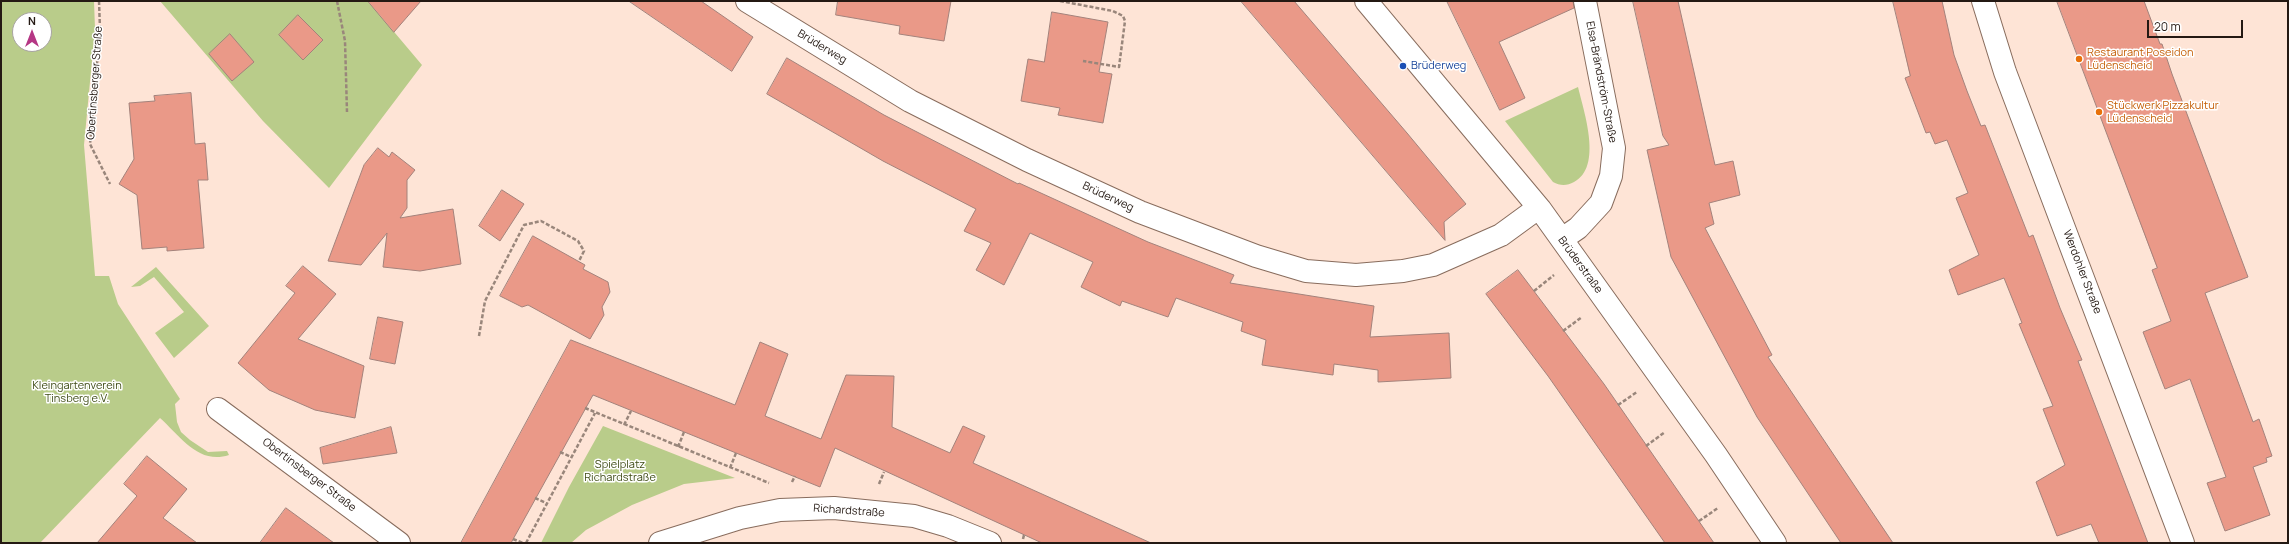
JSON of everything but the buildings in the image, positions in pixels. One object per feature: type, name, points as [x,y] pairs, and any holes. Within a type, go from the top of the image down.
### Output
[{"type":"street","name":"Brüderweg","points":[[747,1],[910,101],[1027,160],[1140,212],[1256,256],[1306,272],[1356,275],[1403,271],[1433,265],[1501,235],[1538,208]]},
{"type":"street","name":"Brüderstraße","points":[[1366,1],[1562,239],[1716,455],[1774,543]]},
{"type":"street","name":"Elsa-Brändström-Straße","points":[[1562,239],[1578,228],[1601,203],[1611,176],[1614,148],[1584,1]]},
{"type":"street","name":"Werdohler Straße","points":[[1984,1],[2006,72],[2183,543]]},
{"type":"street","name":"Obertinsberger Straße","points":[[218,409],[399,543]]},
{"type":"street","name":"Richardstraße","points":[[660,543],[740,518],[780,510],[834,508],[914,516],[948,526],[990,543]]},
{"type":"path","name":"Obertinsberger Straße","points":[[99,1],[100,30],[90,144],[110,184]]},
{"type":"path","points":[[337,1],[345,41],[347,112]]},
{"type":"path","points":[[1060,1],[1113,11],[1123,16],[1125,22],[1119,67],[1083,61]]},
{"type":"path","points":[[479,336],[485,301],[524,225],[541,221],[578,241],[584,251],[579,261]]},
{"type":"path","points":[[1534,291],[1555,275]]},
{"type":"path","points":[[1563,331],[1586,314]]},
{"type":"path","points":[[1618,405],[1632,395]]},
{"type":"path","points":[[585,408],[730,468],[774,484]]},
{"type":"path","points":[[624,425],[631,411]]},
{"type":"path","points":[[526,543],[595,412]]},
{"type":"path","points":[[678,447],[684,432]]},
{"type":"path","points":[[1646,446],[1666,432]]},
{"type":"path","points":[[560,452],[571,457]]},
{"type":"path","points":[[730,468],[736,453]]},
{"type":"path","points":[[535,498],[546,503]]},
{"type":"path","points":[[1699,522],[1721,506]]},
{"type":"path","points":[[514,538],[523,543]]},
{"type":"green space","name":"Kleingartenverein Tinsberg e.V.","points":[[1,1],[94,1],[95,29],[84,145],[95,276],[109,276],[118,304],[180,399],[175,404],[177,422],[181,432],[208,452],[227,451],[229,455],[218,457],[200,453],[183,441],[160,418],[40,543],[1,543]]},
{"type":"green space","points":[[160,1],[368,1],[422,65],[329,188],[263,121]]},
{"type":"green space","points":[[1578,87],[1589,138],[1590,152],[1588,164],[1583,175],[1574,182],[1561,185],[1553,182],[1505,121]]},
{"type":"green space","points":[[156,267],[209,326],[174,358],[155,333],[184,312],[154,277],[140,286],[131,287]]},
{"type":"green space","name":"Spielplatz Richardstraße","points":[[603,426],[735,478],[684,484],[632,505],[586,530],[571,543],[541,543],[569,487]]},
{"type":"place","name":"Restaurant Poseidon Lüdenscheid","points":[[2079,59]]},
{"type":"place","name":"Brüderweg","points":[[1403,66]]},
{"type":"place","name":"Stückwerk Pizzakultur Lüdenscheid","points":[[2099,112]]}]
